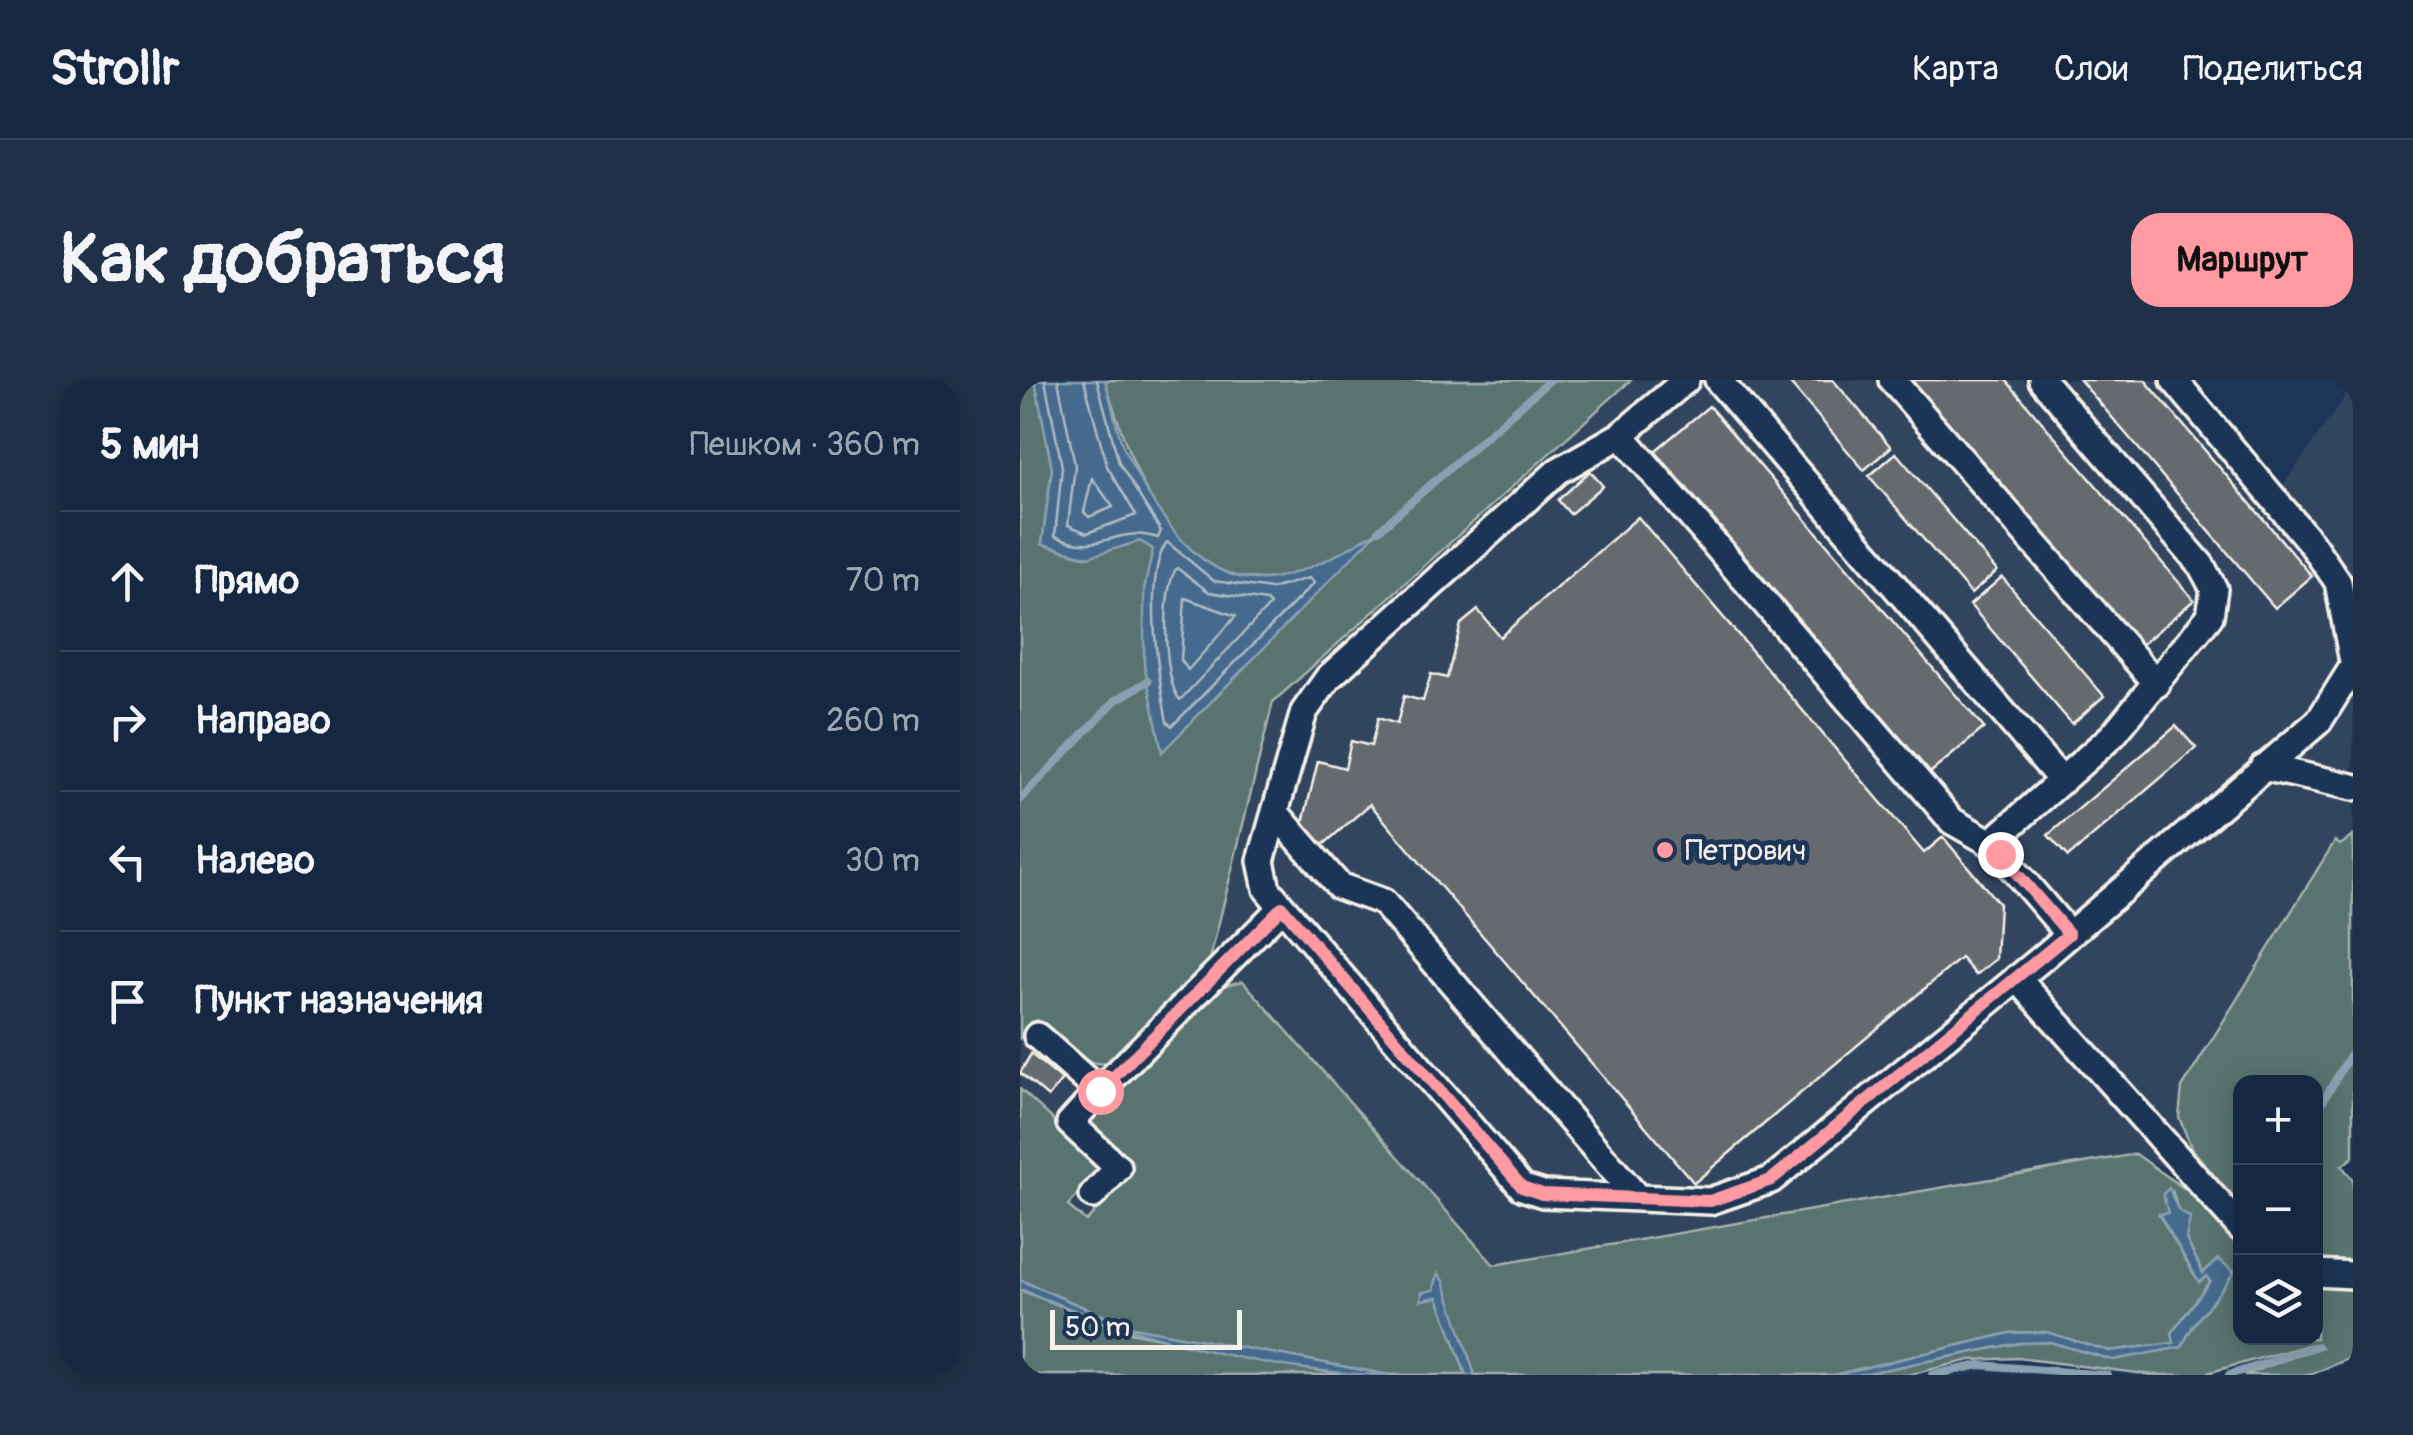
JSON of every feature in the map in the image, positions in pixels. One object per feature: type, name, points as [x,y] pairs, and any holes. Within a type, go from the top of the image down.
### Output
[{"type":"lane","points":[[1686,380],[1622,435],[1558,472],[1328,678],[1304,712],[1274,812],[1261,876],[1282,907],[1522,1187],[1542,1194],[1635,1194],[1710,1201],[1771,1180],[2319,722],[2353,665],[2338,582],[2311,543],[2174,380]]},
{"type":"lane","points":[[1718,380],[2062,780]]},
{"type":"lane","points":[[1892,380],[2157,684]]},
{"type":"lane","points":[[1991,844],[2113,735],[2210,616],[2214,589],[2201,565],[2042,380]]},
{"type":"lane","points":[[1622,435],[1952,821],[1991,844],[2069,934]]},
{"type":"lane","points":[[2263,767],[2353,787]]},
{"type":"lane","points":[[1274,812],[1339,886],[1382,902],[1635,1194]]},
{"type":"lane","points":[[1093,1195],[1118,1168],[1070,1123],[1282,907]]},
{"type":"lane","points":[[2017,978],[2233,1219]]},
{"type":"lane","points":[[1038,1036],[1100,1091]]},
{"type":"lane","points":[[2323,1273],[2353,1275]]},
{"type":"shaded area","points":[[1631,380],[2193,380],[2282,487],[2353,385],[2353,1023],[2253,1075],[2233,1075],[2233,1201],[2136,1154],[1494,1265],[1243,981],[1226,986],[1085,1126],[1133,1171],[1086,1222],[1068,1206],[1103,1166],[1020,1089],[1020,1039],[1037,1020],[1086,1063],[1266,727],[1273,702]]},
{"type":"green space","points":[[1020,380],[1035,380],[1052,468],[1042,544],[1087,557],[1140,541],[1153,549],[1144,663],[1163,751],[1375,533],[1297,574],[1269,579],[1215,570],[1174,535],[1158,511],[1121,432],[1105,380],[1631,380],[1273,702],[1209,963],[1113,1062],[1102,1064],[1072,1052],[1037,1020],[1020,1038]]},
{"type":"green space","points":[[2353,836],[2353,1157],[2342,1166],[2353,1180],[2353,1261],[2323,1259],[2323,1075],[2233,1075],[2233,1199],[2191,1147],[2179,1117],[2182,1088],[2335,841],[2340,845]]},
{"type":"green space","points":[[1243,981],[1494,1265],[2136,1154],[2196,1197],[2233,1241],[2233,1345],[2308,1345],[2200,1375],[2153,1375],[2018,1358],[1970,1360],[1908,1375],[1857,1375],[2019,1343],[2050,1342],[2113,1360],[2182,1347],[2229,1268],[2204,1274],[2186,1239],[2173,1193],[2168,1213],[2159,1215],[2199,1282],[2206,1276],[2210,1281],[2172,1333],[2175,1343],[2108,1351],[2046,1332],[2010,1333],[1834,1375],[1475,1375],[1438,1274],[1434,1290],[1422,1300],[1438,1297],[1466,1375],[1389,1375],[1127,1326],[1020,1280],[1020,1089],[1104,1166],[1068,1206],[1086,1221],[1133,1171],[1085,1126],[1226,985]]},
{"type":"green space","points":[[2323,1288],[2353,1288],[2353,1357],[2310,1375],[2244,1375],[2321,1347],[2315,1345],[2323,1345]]},
{"type":"green space","points":[[1020,1290],[1125,1331],[1341,1375],[1020,1375]]},
{"type":"water","points":[[1035,380],[1105,380],[1118,432],[1154,504],[1186,544],[1226,572],[1249,579],[1288,575],[1329,559],[1379,530],[1162,752],[1144,663],[1144,589],[1153,549],[1140,541],[1088,557],[1042,544],[1052,468]]},
{"type":"water","points":[[2169,1188],[2178,1210],[2190,1218],[2186,1239],[2203,1273],[2218,1259],[2233,1270],[2182,1347],[2113,1360],[2050,1342],[2019,1343],[1857,1375],[1834,1375],[2010,1333],[2046,1332],[2109,1351],[2174,1343],[2172,1333],[2210,1281],[2206,1276],[2199,1282],[2159,1214],[2168,1213],[2163,1194]]},
{"type":"water","points":[[1438,1273],[1475,1375],[1466,1375],[1438,1297],[1421,1300],[1422,1292],[1434,1290]]},
{"type":"water","points":[[1020,1280],[1127,1326],[1389,1375],[1297,1368],[1201,1349],[1062,1306],[1020,1289]]},
{"type":"building","points":[[1787,380],[1833,380],[1891,447],[1864,470]]},
{"type":"building","points":[[1911,380],[2006,380],[2194,600],[2139,647]]},
{"type":"building","points":[[2080,380],[2145,380],[2312,576],[2275,608]]},
{"type":"building","points":[[1709,406],[1984,728],[1930,773],[1655,451]]},
{"type":"building","points":[[1896,453],[1997,571],[1971,594],[1869,476]]},
{"type":"building","points":[[1590,471],[1603,486],[1570,514],[1558,500]]},
{"type":"building","name":"Петрович","points":[[1638,517],[1924,853],[1943,837],[1999,904],[1996,959],[1976,975],[1961,958],[1694,1183],[1370,804],[1322,846],[1303,823],[1318,761],[1345,768],[1351,741],[1371,746],[1378,718],[1397,724],[1404,696],[1423,701],[1431,674],[1447,678],[1461,624],[1478,610],[1500,637]]},
{"type":"building","points":[[2002,577],[2104,696],[2072,724],[1970,605]]},
{"type":"building","points":[[2176,726],[2196,748],[2068,857],[2048,835]]},
{"type":"building","points":[[1031,1054],[1062,1080],[1048,1097],[1020,1073]]},
{"type":"waterway","points":[[1379,530],[1550,380]]},
{"type":"waterway","points":[[1020,800],[1116,700],[1148,681]]},
{"type":"waterway","points":[[2323,1101],[2353,1050]]},
{"type":"waterway","points":[[2229,1375],[2317,1346]]},
{"type":"waterway","points":[[1932,1375],[1980,1365],[2107,1375]]},
{"type":"place","name":"Петрович","points":[[1665,850]]},
{"type":"route","points":[[1100,1091],[1282,907],[1522,1187],[1542,1194],[1635,1194],[1710,1201],[1741,1193],[1771,1180],[2069,934],[2000,854]]}]
